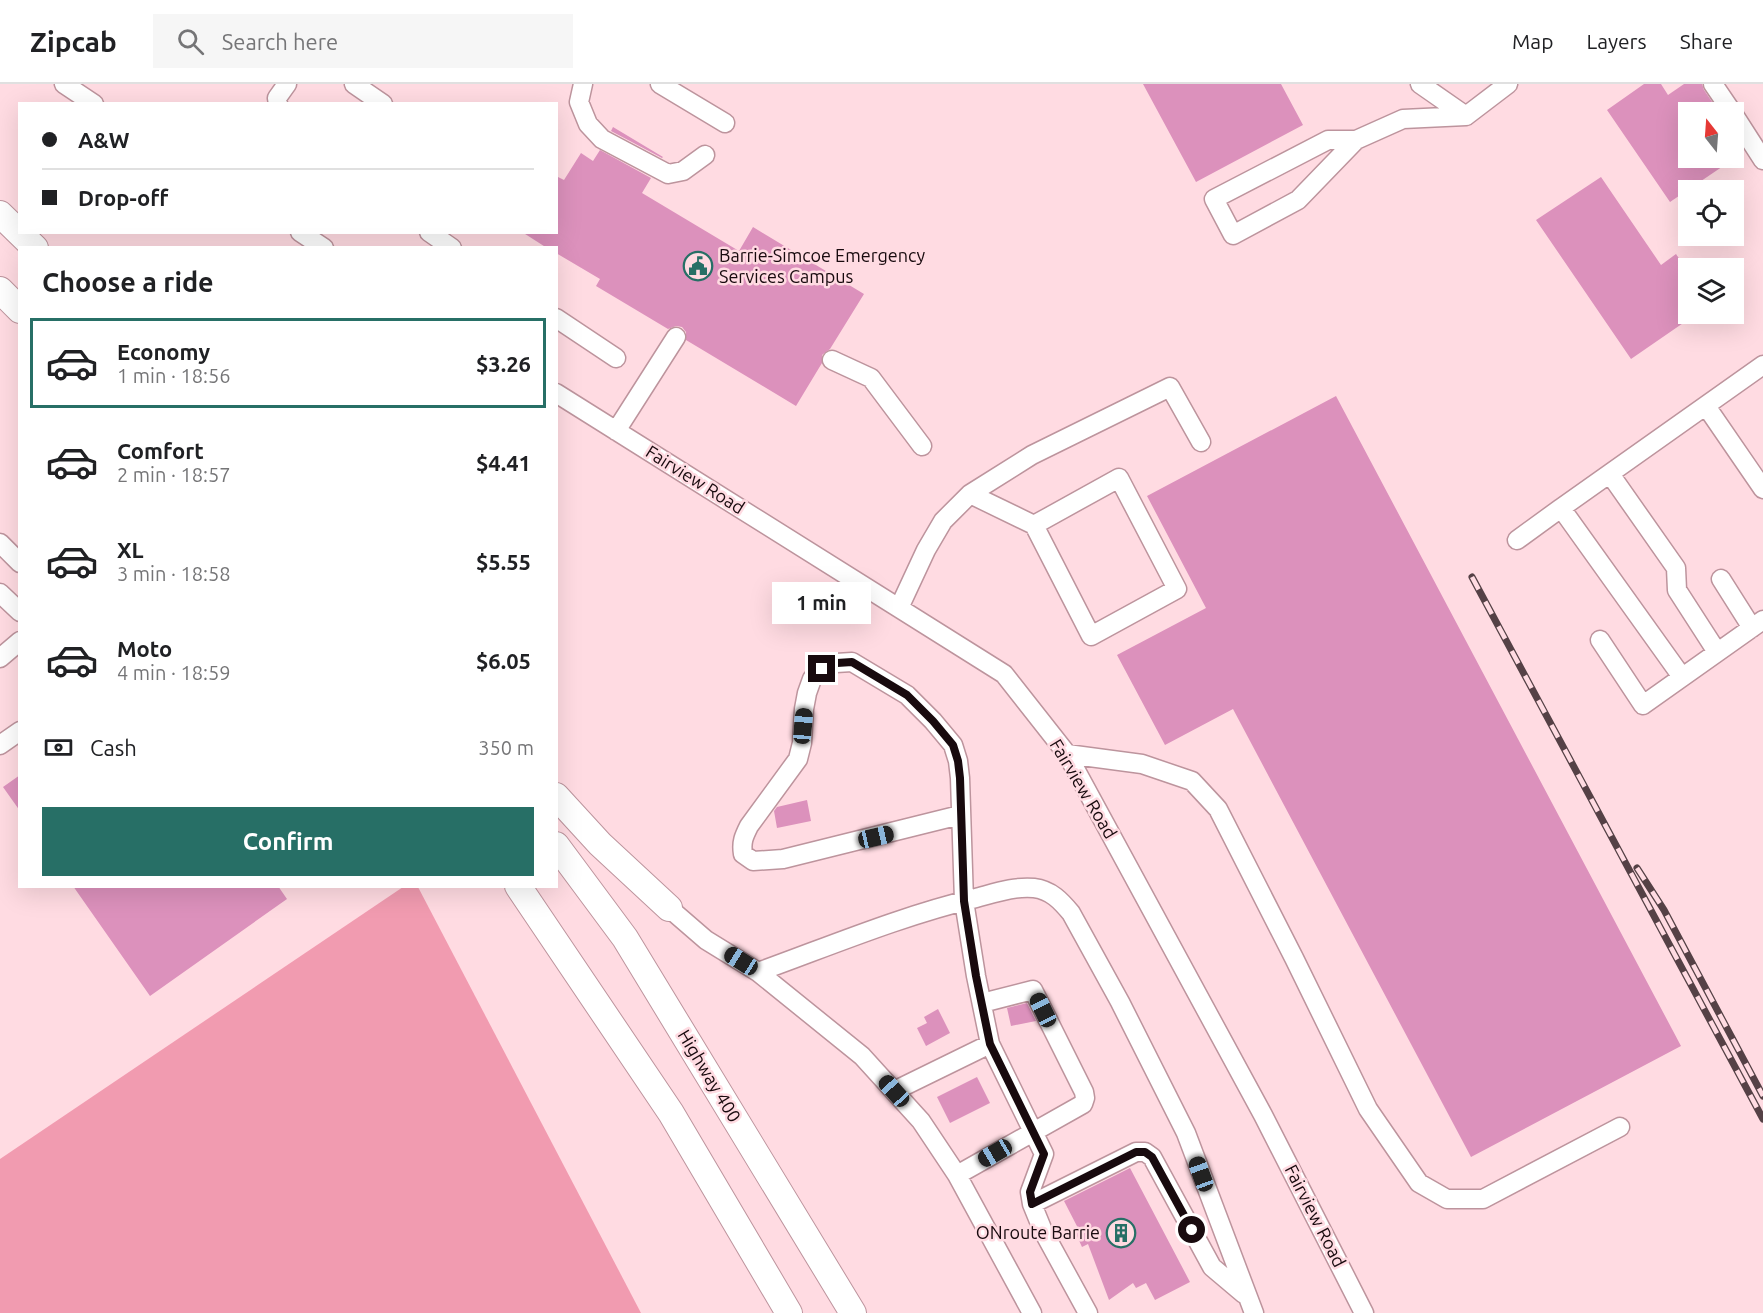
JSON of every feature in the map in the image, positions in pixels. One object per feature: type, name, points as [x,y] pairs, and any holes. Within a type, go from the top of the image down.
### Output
[{"type":"highway","points":[[0,214],[18,231]]},
{"type":"highway","points":[[21,234],[33,246]]},
{"type":"highway","points":[[0,290],[18,308]]},
{"type":"highway","points":[[558,798],[600,844],[669,908]]},
{"type":"highway","name":"Highway 400","points":[[558,848],[625,938],[853,1313]]},
{"type":"highway","points":[[519,888],[671,1113],[789,1313]]},
{"type":"street","points":[[64,84],[91,102]]},
{"type":"street","points":[[278,102],[277,98],[287,84]]},
{"type":"street","points":[[354,84],[380,102]]},
{"type":"street","points":[[583,84],[579,102],[588,124],[602,139],[668,174],[683,171],[705,155]]},
{"type":"street","points":[[660,84],[725,123]]},
{"type":"street","points":[[1420,84],[1466,116]]},
{"type":"street","points":[[1356,140],[1328,140],[1214,199],[1233,235],[1298,200],[1356,140],[1403,119],[1466,116],[1508,84]]},
{"type":"street","points":[[1713,84],[1725,102]]},
{"type":"street","points":[[1744,131],[1763,160]]},
{"type":"street","points":[[303,234],[321,246]]},
{"type":"street","points":[[432,234],[449,246]]},
{"type":"street","points":[[558,319],[616,358]]},
{"type":"street","points":[[616,431],[676,337]]},
{"type":"street","points":[[831,360],[871,378],[922,446]]},
{"type":"street","points":[[1517,540],[1763,365]]},
{"type":"street","points":[[898,608],[943,521],[970,494],[1032,455],[1170,387],[1201,442]]},
{"type":"street","name":"Fairview Road","points":[[558,394],[1004,674],[1066,754],[1263,1115],[1360,1311]]},
{"type":"street","points":[[1706,406],[1763,489]]},
{"type":"street","points":[[1610,474],[1676,568],[1677,590],[1717,652]]},
{"type":"street","points":[[970,494],[1034,525],[1091,636],[1177,589],[1119,478],[1034,525]]},
{"type":"street","points":[[1561,508],[1682,677]]},
{"type":"street","points":[[0,543],[18,561]]},
{"type":"street","points":[[1600,640],[1643,705],[1757,624],[1721,579]]},
{"type":"street","points":[[0,593],[18,610]]},
{"type":"street","points":[[0,658],[18,643]]},
{"type":"street","points":[[960,815],[783,859],[753,861],[743,854],[743,837],[749,825],[798,759],[802,743],[807,693],[812,679],[822,669],[837,663],[852,662],[907,695],[953,745],[959,768],[964,901],[990,1044],[1044,1154],[1030,1192],[1032,1204],[1043,1231],[1088,1313]]},
{"type":"street","points":[[0,745],[18,732]]},
{"type":"street","points":[[1066,754],[1142,764],[1192,781],[1218,809],[1368,1109],[1419,1183],[1447,1199],[1483,1199],[1620,1127]]},
{"type":"street","points":[[758,972],[964,901],[1015,888],[1035,888],[1050,893],[1071,913],[1120,1002],[1186,1133],[1250,1307]]},
{"type":"street","points":[[669,908],[706,939],[758,972],[862,1056],[921,1121],[957,1175],[1032,1313]]},
{"type":"street","points":[[957,1175],[1083,1104],[1085,1098],[1033,990],[982,1003]]},
{"type":"street","points":[[894,1091],[990,1044]]},
{"type":"street","points":[[1032,1204],[1136,1152],[1145,1152],[1152,1157],[1212,1267],[1250,1307]]},
{"type":"shaded area","points":[[402,888],[419,888],[641,1313],[0,1313],[0,1159]]},
{"type":"building","points":[[1143,84],[1281,84],[1303,125],[1196,182]]},
{"type":"building","points":[[1644,84],[1661,84],[1668,95],[1684,84],[1702,84],[1712,102],[1678,102],[1678,168],[1720,168],[1703,180],[1678,180],[1678,197],[1670,202],[1607,110]]},
{"type":"building","points":[[613,127],[663,157],[611,131]]},
{"type":"building","name":"Barrie-Simcoe Emergency Services Campus","points":[[600,150],[651,178],[642,193],[739,251],[753,227],[864,294],[830,349],[822,355],[822,363],[796,406],[686,340],[686,332],[682,327],[676,326],[668,329],[596,286],[600,279],[558,254],[558,246],[544,246],[525,234],[558,234],[558,177],[564,180],[581,153],[593,161]]},
{"type":"building","points":[[1601,177],[1661,265],[1676,254],[1679,258],[1678,324],[1682,324],[1631,359],[1536,220]]},
{"type":"building","points":[[1336,396],[1681,1046],[1471,1157],[1233,709],[1165,745],[1117,655],[1206,608],[1147,496]]},
{"type":"building","points":[[18,776],[18,808],[3,787]]},
{"type":"building","points":[[807,800],[811,821],[777,828],[774,811],[777,807]]},
{"type":"building","points":[[74,888],[279,888],[287,899],[150,996]]},
{"type":"building","points":[[1027,1003],[1036,1021],[1011,1026],[1007,1008]]},
{"type":"building","points":[[938,1009],[950,1033],[926,1046],[917,1028],[927,1023],[924,1017]]},
{"type":"building","points":[[977,1077],[990,1103],[950,1123],[937,1097]]},
{"type":"building","name":"ONroute Barrie","points":[[1130,1168],[1190,1282],[1155,1300],[1146,1283],[1136,1288],[1133,1283],[1109,1300],[1088,1244],[1082,1247],[1076,1234],[1080,1232],[1064,1201]]},
{"type":"railway","points":[[1472,577],[1763,1119]]},
{"type":"railway","points":[[1637,868],[1664,910],[1763,1096]]},
{"type":"place","name":"Barrie-Simcoe Emergency Services Campus","points":[[698,266]]},
{"type":"place","name":"ONroute Barrie","points":[[1121,1233]]},
{"type":"route","points":[[822,669],[837,663],[852,662],[875,675],[907,695],[953,745],[960,778],[964,901],[990,1044],[1044,1154],[1030,1192],[1032,1204],[1136,1152],[1145,1152],[1152,1157],[1192,1230]]}]
